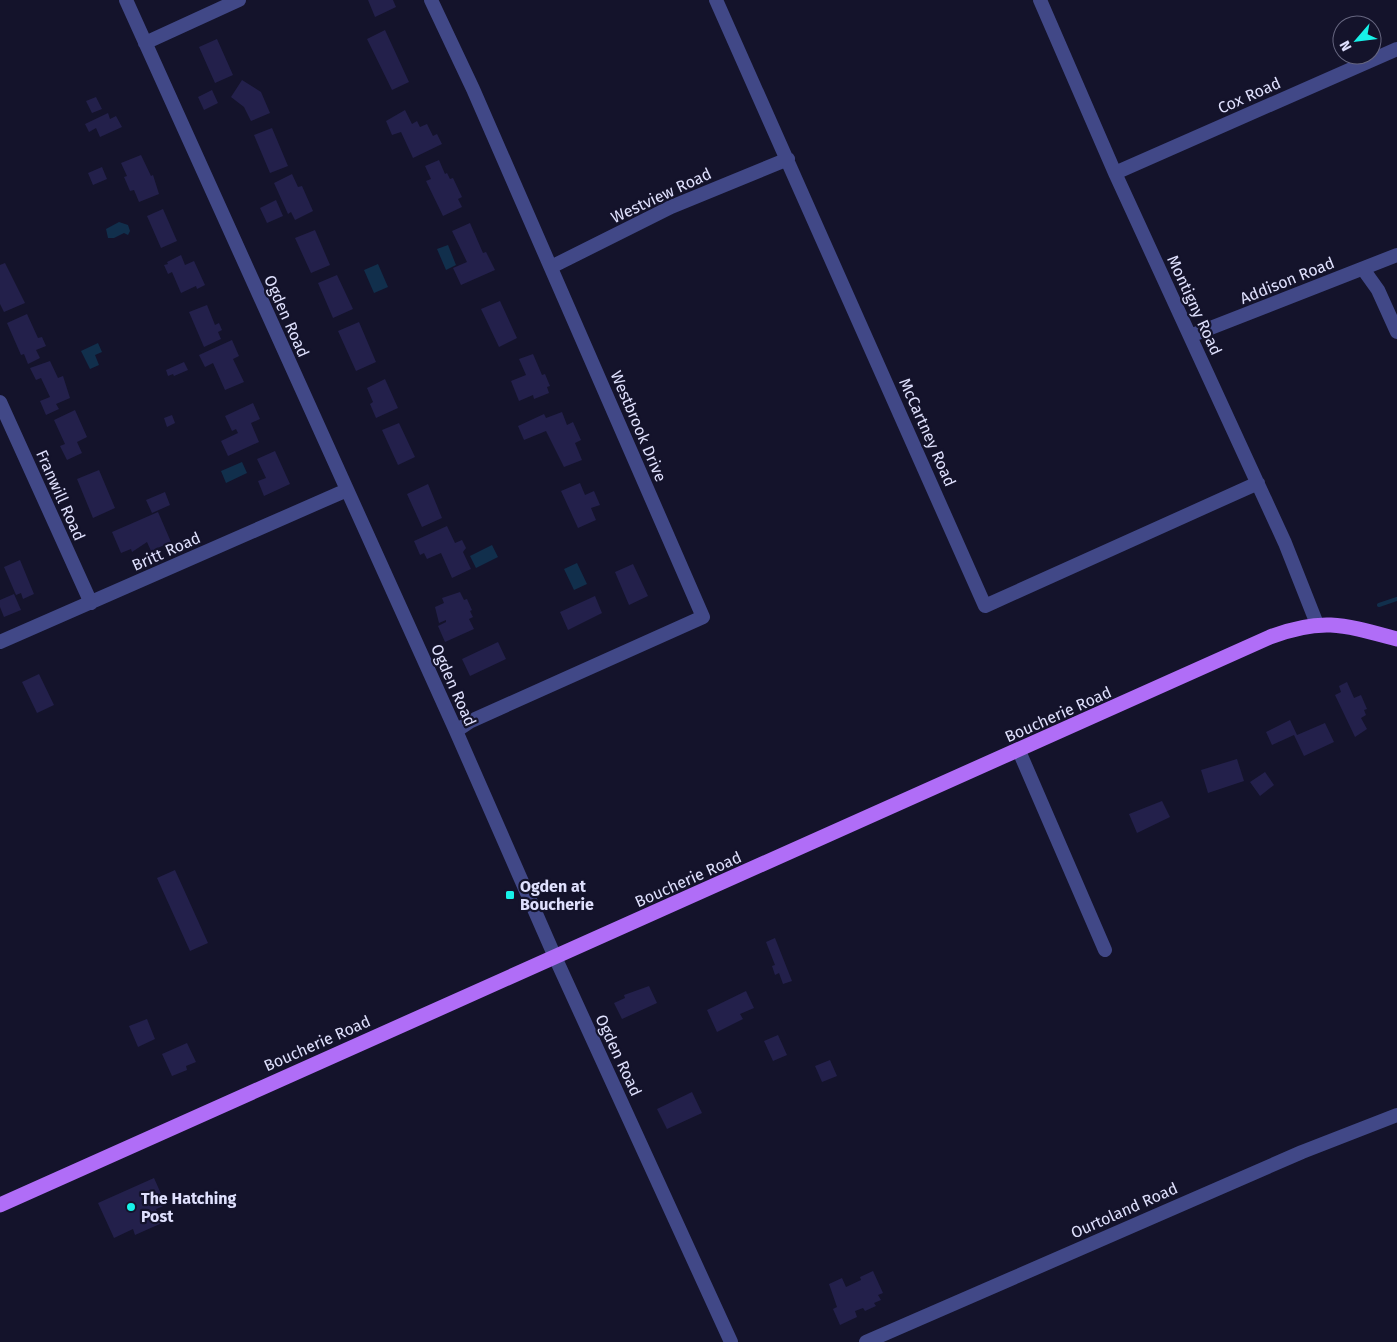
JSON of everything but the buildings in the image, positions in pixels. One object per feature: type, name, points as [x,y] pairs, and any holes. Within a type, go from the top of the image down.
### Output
[{"type":"main road","name":"Boucherie Road","points":[[0,1205],[1019,751],[1270,637],[1317,624],[1346,626],[1397,639]]},
{"type":"street","name":"Ogden Road","points":[[126,0],[456,731],[555,957],[732,1342]]},
{"type":"street","points":[[145,43],[239,0]]},
{"type":"street","name":"Westbrook Drive","points":[[431,0],[473,89],[703,617],[471,721],[456,731]]},
{"type":"street","name":"McCartney Road","points":[[716,0],[985,606],[1258,484]]},
{"type":"street","name":"Montigny Road","points":[[1040,0],[1115,173],[1292,560],[1317,624]]},
{"type":"street","name":"Cox Road","points":[[1115,173],[1397,49]]},
{"type":"street","name":"Westview Road","points":[[551,267],[671,207],[788,159]]},
{"type":"street","name":"Addison Road","points":[[1190,336],[1397,255]]},
{"type":"street","points":[[1363,269],[1378,290],[1397,332]]},
{"type":"street","name":"Franwill Road","points":[[0,402],[91,603]]},
{"type":"street","name":"Britt Road","points":[[0,642],[347,490]]},
{"type":"street","points":[[1019,751],[1105,950]]},
{"type":"street","name":"Ourtoland Road","points":[[866,1342],[1302,1152],[1397,1115]]},
{"type":"water","points":[[119,222],[128,225],[130,231],[128,235],[124,233],[114,238],[108,238],[106,229]]},
{"type":"water","points":[[448,245],[456,265],[446,270],[437,249]]},
{"type":"water","points":[[378,264],[388,287],[374,293],[364,270]]},
{"type":"water","points":[[98,343],[102,352],[95,355],[99,365],[90,369],[81,351]]},
{"type":"water","points":[[242,462],[247,473],[226,483],[221,471]]},
{"type":"water","points":[[492,545],[498,557],[476,568],[470,556]]},
{"type":"water","points":[[577,563],[587,584],[574,590],[564,569]]},
{"type":"waterway","points":[[1379,605],[1397,599]]},
{"type":"place","name":"Ogden at Boucherie","points":[[510,895]]},
{"type":"place","name":"The Hatching Post","points":[[131,1207]]}]
